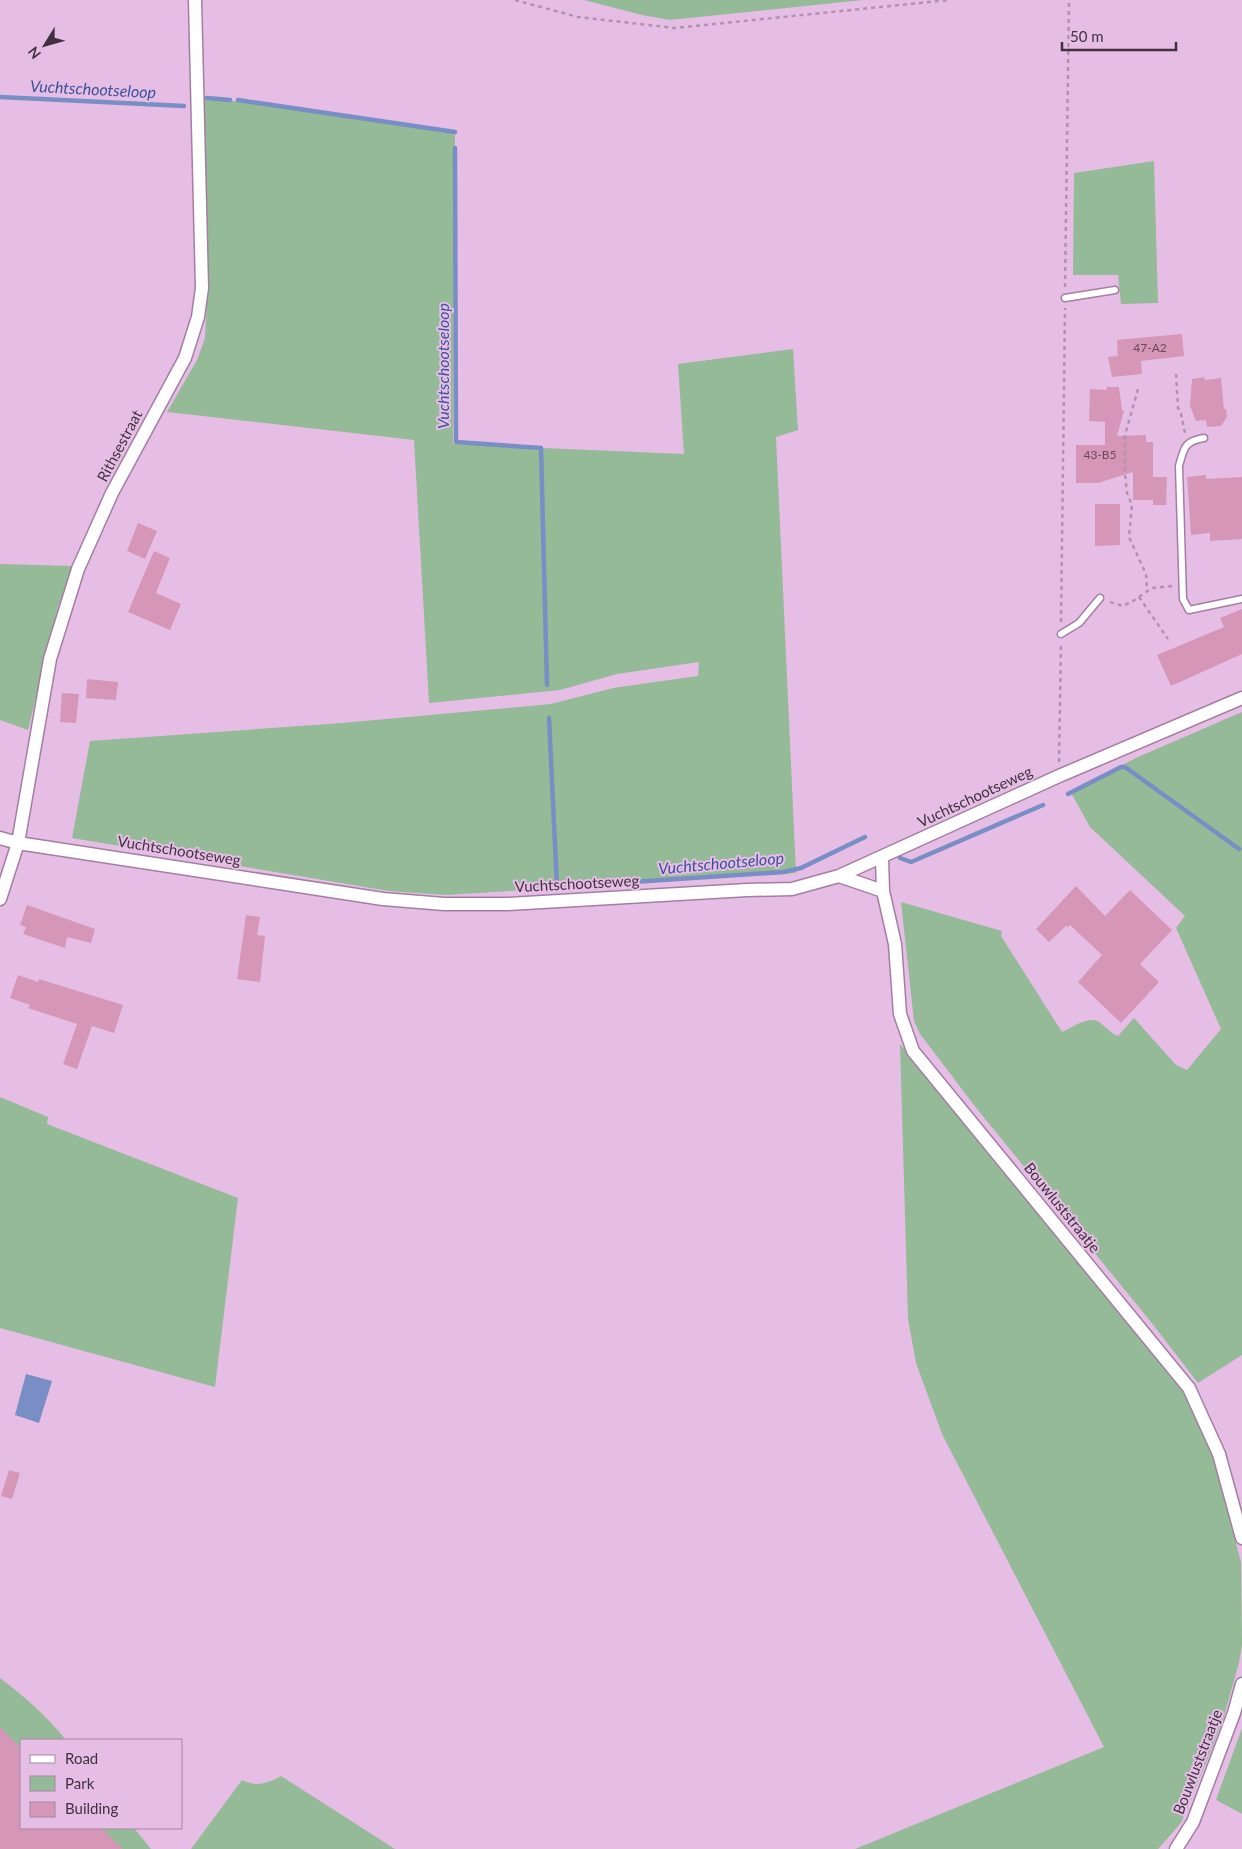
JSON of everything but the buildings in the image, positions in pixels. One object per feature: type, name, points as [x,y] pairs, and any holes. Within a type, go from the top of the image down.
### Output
[{"type":"street","name":"Rithsestraat","points":[[0,899],[18,843],[50,659],[78,569],[112,493],[185,358],[198,317],[202,288],[194,0]]},
{"type":"street","name":"Vuchtschootseweg","points":[[0,838],[18,843],[383,899],[444,904],[508,904],[747,890],[792,890],[839,876],[882,858],[1059,776],[1242,698]]},
{"type":"street","name":"Bouwluststraatje","points":[[882,858],[883,891],[895,944],[900,1014],[913,1051],[1188,1388],[1219,1454],[1242,1538]]},
{"type":"street","points":[[839,876],[883,891]]},
{"type":"street","name":"Bouwluststraatje","points":[[1176,1849],[1193,1822],[1234,1713],[1242,1684]]},
{"type":"lane","points":[[1065,298],[1115,290]]},
{"type":"lane","points":[[1204,438],[1192,440],[1186,445],[1179,466],[1183,598],[1190,610],[1242,599]]},
{"type":"lane","points":[[1061,634],[1079,623],[1100,598]]},
{"type":"path","points":[[515,0],[578,17],[675,28],[950,0]]},
{"type":"path","points":[[1059,776],[1069,0]]},
{"type":"path","points":[[1176,374],[1178,408],[1184,426],[1186,445]]},
{"type":"path","points":[[1138,389],[1125,435],[1125,474],[1127,493],[1132,506],[1129,536],[1146,574],[1147,591]]},
{"type":"path","points":[[1100,598],[1123,606],[1152,588],[1182,586]]},
{"type":"path","points":[[1139,597],[1168,639]]},
{"type":"green space","points":[[584,0],[863,0],[670,20]]},
{"type":"green space","points":[[204,97],[455,131],[453,444],[684,454],[678,364],[793,349],[798,430],[776,437],[796,873],[446,895],[389,891],[72,838],[90,741],[342,723],[551,704],[613,688],[698,676],[699,662],[617,674],[560,690],[429,703],[414,440],[167,412],[197,360],[205,338],[207,301]]},
{"type":"green space","points":[[1154,161],[1158,303],[1121,304],[1118,275],[1073,275],[1074,173]]},
{"type":"green space","points":[[0,564],[74,566],[58,607],[28,730],[0,720]]},
{"type":"green space","points":[[1242,712],[1242,1355],[1198,1383],[1151,1322],[977,1109],[920,1034],[914,1021],[901,902],[1002,931],[1001,936],[1062,1032],[1085,1021],[1095,1020],[1118,1036],[1134,1018],[1176,1065],[1187,1070],[1221,1029],[1176,928],[1185,916],[1090,827],[1070,791],[1138,757]]},
{"type":"green space","points":[[900,1044],[1182,1390],[1199,1421],[1212,1454],[1241,1562],[1242,1644],[1239,1663],[1224,1716],[1206,1763],[1181,1823],[1158,1849],[855,1849],[1104,1747],[942,1434],[916,1363],[908,1319]]},
{"type":"green space","points":[[0,1097],[48,1117],[47,1124],[238,1198],[215,1387],[0,1328]]},
{"type":"green space","points":[[0,1678],[35,1707],[65,1739],[20,1739],[20,1829],[135,1829],[151,1849],[0,1849]]},
{"type":"green space","points":[[1242,1728],[1242,1814],[1216,1800]]},
{"type":"green space","points":[[281,1776],[395,1849],[191,1849],[242,1780],[262,1784]]},
{"type":"water","points":[[26,1374],[52,1381],[39,1423],[15,1415]]},
{"type":"waterway","name":"Vuchtschootseloop","points":[[0,97],[184,106]]},
{"type":"waterway","name":"Vuchtschootseloop","points":[[207,98],[230,100]]},
{"type":"waterway","name":"Vuchtschootseloop","points":[[238,100],[455,132]]},
{"type":"waterway","name":"Vuchtschootseloop","points":[[455,148],[456,442],[541,448],[547,685]]},
{"type":"waterway","name":"Vuchtschootseloop","points":[[549,718],[557,887]]},
{"type":"waterway","name":"Vuchtschootseloop","points":[[1068,794],[1121,767],[1125,767],[1239,849]]},
{"type":"waterway","name":"Vuchtschootseloop","points":[[900,858],[911,862],[1043,805]]},
{"type":"waterway","name":"Vuchtschootseloop","points":[[573,886],[784,872],[801,868],[865,837]]}]
